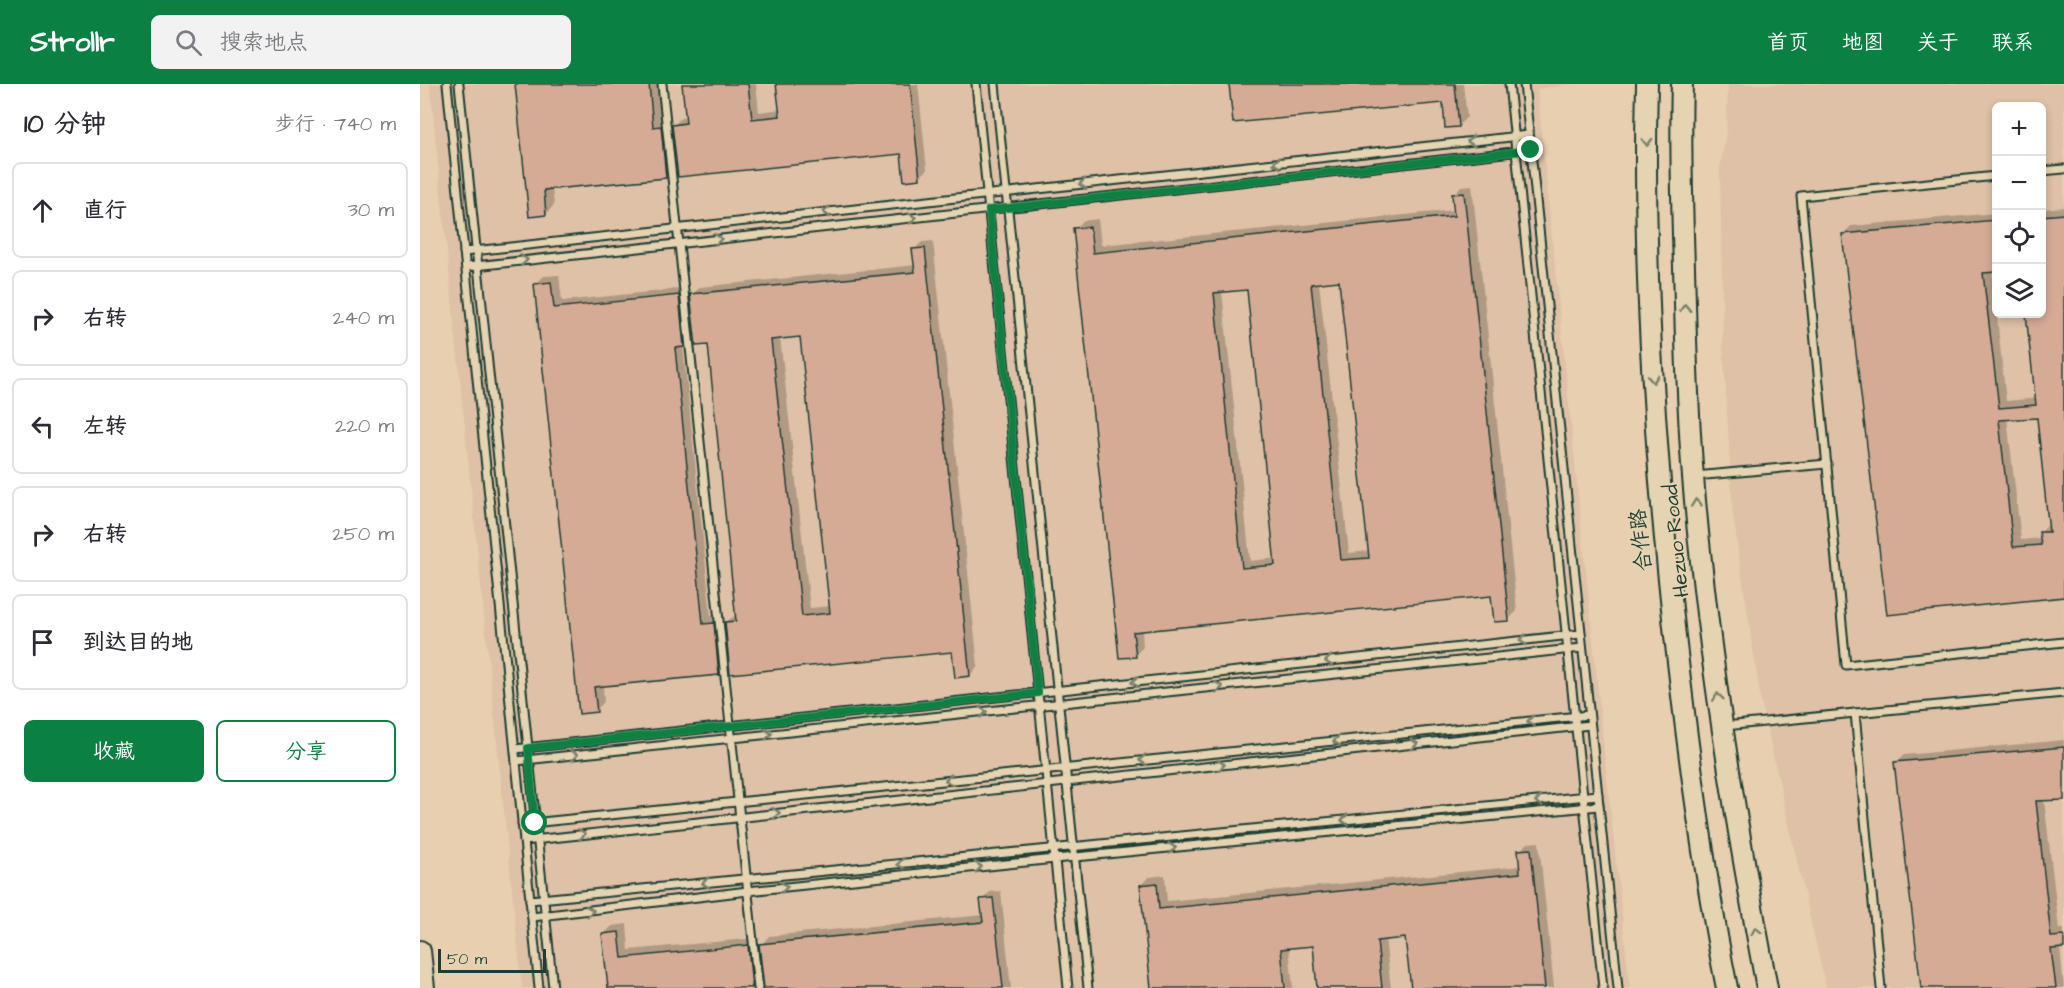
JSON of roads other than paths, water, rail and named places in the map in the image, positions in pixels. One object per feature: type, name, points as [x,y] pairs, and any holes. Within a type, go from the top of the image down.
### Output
[{"type":"main road","name":"合作路","points":[[1647,84],[1649,325],[1662,515],[1686,732],[1727,988]]},
{"type":"main road","name":"Hezuo Road","points":[[1682,84],[1680,136],[1693,476],[1722,726],[1767,988]]},
{"type":"main road","points":[[420,951],[424,988]]},
{"type":"lane","points":[[447,84],[539,988]]},
{"type":"lane","points":[[459,84],[552,988]]},
{"type":"lane","points":[[663,84],[759,988]]},
{"type":"lane","points":[[976,84],[1068,988]]},
{"type":"lane","points":[[995,84],[1088,988]]},
{"type":"lane","points":[[1509,84],[1603,988]]},
{"type":"lane","points":[[1524,84],[1618,988]]},
{"type":"lane","points":[[464,252],[1529,135]]},
{"type":"lane","points":[[466,267],[1531,150]]},
{"type":"lane","points":[[2046,171],[2064,169]]},
{"type":"lane","points":[[1992,176],[1801,196],[1846,665],[2064,642]]},
{"type":"lane","points":[[1693,476],[1827,464]]},
{"type":"lane","points":[[515,749],[1581,634]]},
{"type":"lane","points":[[516,761],[1582,648]]},
{"type":"lane","points":[[1722,726],[2064,693]]},
{"type":"lane","points":[[1856,713],[1881,988]]},
{"type":"lane","points":[[522,824],[1589,715]]},
{"type":"lane","points":[[524,841],[1590,725]]},
{"type":"lane","points":[[530,900],[1598,795]]},
{"type":"lane","points":[[532,917],[748,891],[1074,857],[1599,807]]}]
